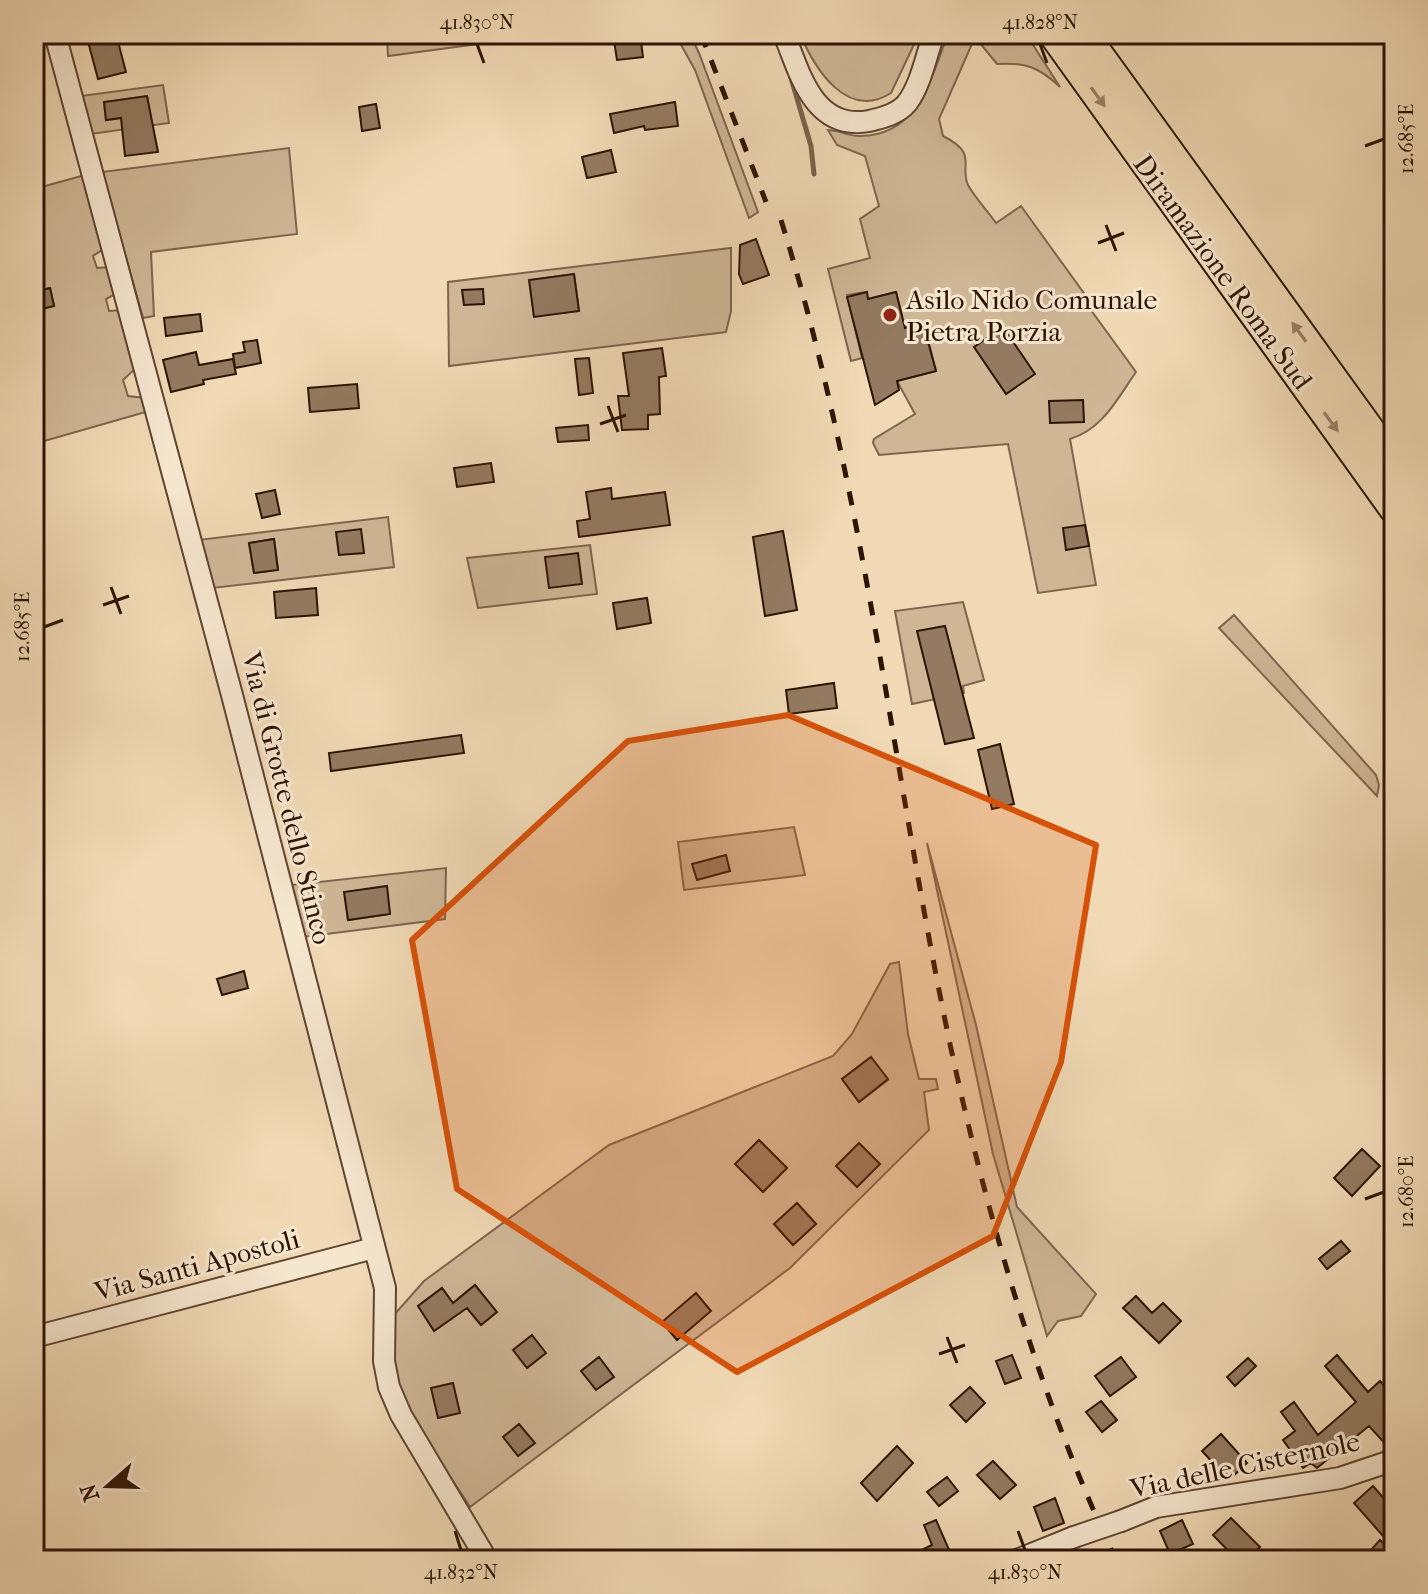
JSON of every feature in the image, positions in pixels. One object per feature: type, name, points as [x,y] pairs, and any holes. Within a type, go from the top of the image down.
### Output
[{"type":"highway","name":"Diramazione Roma Sud","points":[[1053,34],[1394,509]]},
{"type":"highway","name":"Diramazione Roma Sud","points":[[1084,34],[1394,463]]},
{"type":"street","name":"Via di Grotte dello Stinco","points":[[55,34],[228,680],[385,1288],[384,1361],[389,1387],[401,1415],[487,1560]]},
{"type":"street","points":[[784,34],[813,101],[828,115],[851,122],[887,116],[907,103],[934,34]]},
{"type":"street","name":"Via Santi Apostoli","points":[[34,1337],[374,1248]]},
{"type":"street","name":"Via delle Cisternole","points":[[1017,1560],[1156,1507],[1340,1478],[1394,1460]]},
{"type":"highlighted area","points":[[788,715],[1096,845],[1061,1062],[993,1236],[737,1372],[457,1189],[412,940],[628,741]]},
{"type":"shaded area","points":[[387,34],[469,34],[470,39],[481,39],[481,34],[552,34],[388,56]]},
{"type":"shaded area","points":[[675,34],[690,34],[699,53],[758,212],[749,218],[695,70]]},
{"type":"shaded area","points":[[800,34],[919,34],[891,93],[875,100],[860,101],[847,96],[824,75]]},
{"type":"shaded area","points":[[948,34],[1026,34],[1060,87],[1031,67],[997,64],[975,37],[939,119],[943,136],[961,148],[964,154],[966,178],[974,195],[996,223],[1021,206],[1136,372],[1100,421],[1070,439],[1096,585],[1038,593],[1008,444],[879,455],[873,443],[874,439],[915,414],[897,381],[936,371],[924,324],[896,330],[875,324],[902,316],[896,292],[868,299],[866,292],[847,295],[862,358],[851,361],[828,269],[870,258],[860,219],[879,206],[865,156],[837,145],[828,130],[859,136],[879,134],[909,116],[928,86]]},
{"type":"shaded area","points":[[163,85],[169,123],[91,134],[81,96]],"holes":[[[147,96],[150,114],[106,120],[104,102]]]},
{"type":"shaded area","points":[[289,148],[297,234],[151,252],[154,316],[143,318],[102,172]]},
{"type":"shaded area","points":[[85,175],[105,248],[93,256],[97,268],[110,267],[117,293],[106,299],[109,311],[122,310],[137,367],[123,380],[128,396],[146,398],[149,411],[34,444],[34,311],[54,305],[50,288],[34,292],[34,189]]},
{"type":"shaded area","points":[[731,248],[731,311],[726,332],[449,366],[448,282]],"holes":[[[574,274],[579,311],[534,316],[530,280]]]},
{"type":"shaded area","points":[[388,517],[394,567],[212,588],[198,540]],"holes":[[[274,539],[278,570],[254,573],[249,543]]]},
{"type":"shaded area","points":[[590,545],[597,594],[478,608],[467,558]]},
{"type":"shaded area","points":[[963,602],[984,680],[963,686],[964,693],[912,704],[895,611]]},
{"type":"shaded area","points":[[1234,615],[1376,775],[1379,785],[1377,796],[1219,628]]},
{"type":"shaded area","points":[[794,827],[805,875],[684,890],[678,842]]},
{"type":"shaded area","points":[[927,843],[976,1025],[1017,1207],[1096,1294],[1081,1316],[1058,1321],[1047,1336],[993,1154]]},
{"type":"shaded area","points":[[446,868],[445,919],[303,937],[291,885]],"holes":[[[386,887],[390,914],[348,920],[345,892]]]},
{"type":"shaded area","points":[[899,962],[908,1034],[919,1079],[936,1079],[938,1089],[924,1092],[929,1130],[790,1268],[470,1507],[405,1403],[393,1359],[394,1315],[424,1281],[609,1145],[833,1056],[852,1034],[890,964]],"holes":[[[871,1057],[888,1080],[859,1102],[842,1079]],[[759,1140],[787,1168],[763,1192],[736,1164]],[[797,1203],[816,1224],[793,1245],[774,1224]],[[475,1285],[496,1312],[480,1324],[459,1298]],[[442,1288],[459,1313],[435,1330],[418,1306]]]},
{"type":"building","points":[[86,34],[116,34],[126,72],[98,79]]},
{"type":"building","points":[[613,34],[640,34],[643,57],[617,60]]},
{"type":"building","points":[[147,96],[158,152],[125,156],[121,118],[106,120],[104,102]]},
{"type":"building","points":[[675,102],[678,126],[645,130],[644,126],[614,133],[610,114]]},
{"type":"building","points":[[376,104],[380,128],[362,131],[359,107]]},
{"type":"building","points":[[611,150],[616,172],[587,178],[582,157]]},
{"type":"building","points":[[756,239],[769,275],[743,284],[739,274],[740,245]]},
{"type":"building","points":[[574,274],[579,311],[534,317],[529,280]]},
{"type":"building","points":[[50,288],[54,306],[34,311],[34,292]]},
{"type":"building","points":[[483,289],[484,304],[464,305],[462,290]]},
{"type":"building","points":[[867,292],[868,299],[896,292],[905,328],[923,323],[936,371],[897,381],[899,390],[875,405],[847,297]]},
{"type":"building","points":[[200,314],[202,331],[166,336],[164,318]]},
{"type":"building","points":[[1003,327],[1035,374],[1006,394],[974,347]]},
{"type":"building","points":[[257,340],[261,363],[235,368],[233,354],[245,352],[243,342]]},
{"type":"building","points":[[662,348],[666,376],[659,377],[660,414],[648,415],[648,429],[622,430],[618,396],[629,396],[623,353]]},
{"type":"building","points":[[196,352],[199,365],[233,359],[236,374],[203,380],[204,384],[171,392],[163,360]]},
{"type":"building","points":[[589,358],[593,393],[579,395],[575,359]]},
{"type":"building","points":[[357,384],[359,408],[310,412],[308,388]]},
{"type":"building","points":[[1083,400],[1084,422],[1050,423],[1049,401]]},
{"type":"building","points":[[588,425],[589,440],[558,442],[556,428]]},
{"type":"building","points":[[491,463],[494,482],[457,487],[454,468]]},
{"type":"building","points":[[611,488],[612,499],[665,492],[670,525],[579,537],[577,521],[590,519],[586,492]]},
{"type":"building","points":[[275,490],[280,514],[262,518],[256,494]]},
{"type":"building","points":[[1085,525],[1089,546],[1066,550],[1063,528]]},
{"type":"building","points":[[361,529],[364,553],[339,555],[336,532]]},
{"type":"building","points":[[783,531],[797,610],[765,616],[753,537]]},
{"type":"building","points":[[274,539],[278,570],[254,573],[249,543]]},
{"type":"building","points":[[578,553],[582,584],[549,588],[545,557]]},
{"type":"building","points":[[316,588],[318,615],[276,618],[274,592]]},
{"type":"building","points":[[647,598],[651,623],[617,629],[613,603]]},
{"type":"building","points":[[945,626],[974,738],[945,744],[917,631]]},
{"type":"building","points":[[834,683],[837,708],[789,714],[786,690]]},
{"type":"building","points":[[461,735],[464,753],[331,771],[329,753]]},
{"type":"building","points":[[1000,744],[1014,804],[992,809],[978,750]]},
{"type":"building","points":[[726,855],[730,871],[697,880],[692,864]]},
{"type":"building","points":[[387,886],[390,914],[348,920],[344,892]]},
{"type":"building","points":[[244,971],[248,988],[222,995],[217,979]]},
{"type":"building","points":[[871,1057],[888,1079],[859,1102],[842,1079]]},
{"type":"building","points":[[759,1140],[787,1168],[763,1192],[735,1164]]},
{"type":"building","points":[[859,1143],[880,1164],[857,1187],[836,1166]]},
{"type":"building","points":[[1362,1149],[1380,1166],[1352,1196],[1334,1178]]},
{"type":"building","points":[[797,1203],[816,1224],[793,1245],[774,1224]]},
{"type":"building","points":[[1341,1241],[1350,1251],[1327,1269],[1319,1259]]},
{"type":"building","points":[[475,1285],[497,1312],[481,1325],[467,1308],[434,1331],[418,1306],[442,1288],[453,1303]]},
{"type":"building","points":[[696,1293],[711,1311],[677,1340],[662,1322]]},
{"type":"building","points":[[1136,1296],[1152,1313],[1163,1303],[1181,1321],[1159,1343],[1123,1308]]},
{"type":"building","points":[[532,1335],[546,1353],[527,1368],[513,1350]]},
{"type":"building","points":[[1012,1355],[1021,1378],[1005,1384],[996,1361]]},
{"type":"building","points":[[1337,1355],[1368,1392],[1380,1381],[1394,1397],[1394,1404],[1386,1411],[1394,1421],[1394,1447],[1389,1448],[1369,1426],[1317,1468],[1311,1463],[1303,1468],[1283,1440],[1295,1431],[1281,1412],[1294,1402],[1318,1435],[1356,1402],[1325,1366]]},
{"type":"building","points":[[599,1357],[614,1377],[596,1390],[581,1371]]},
{"type":"building","points":[[1121,1357],[1136,1377],[1110,1396],[1095,1376]]},
{"type":"building","points":[[1248,1358],[1256,1366],[1235,1386],[1227,1377]]},
{"type":"building","points":[[453,1383],[460,1413],[438,1418],[431,1388]]},
{"type":"building","points":[[970,1387],[985,1403],[966,1422],[950,1405]]},
{"type":"building","points":[[1101,1401],[1117,1420],[1102,1432],[1086,1412]]},
{"type":"building","points":[[519,1424],[535,1443],[518,1456],[503,1437]]},
{"type":"building","points":[[1221,1434],[1247,1463],[1229,1480],[1202,1451]]},
{"type":"building","points":[[897,1446],[913,1463],[877,1501],[861,1483]]},
{"type":"building","points":[[993,1461],[1016,1485],[1000,1499],[977,1475]]},
{"type":"building","points":[[947,1477],[958,1491],[939,1506],[927,1492]]},
{"type":"building","points":[[1373,1486],[1394,1510],[1394,1529],[1384,1537],[1354,1503]]},
{"type":"building","points":[[1055,1498],[1064,1523],[1043,1531],[1034,1507]]},
{"type":"building","points":[[1231,1518],[1260,1547],[1247,1560],[1237,1560],[1213,1535]]},
{"type":"building","points":[[936,1520],[950,1552],[934,1560],[901,1560],[932,1545],[924,1525]]},
{"type":"building","points":[[1182,1520],[1193,1544],[1170,1554],[1160,1531]]},
{"type":"building","points":[[1380,1540],[1394,1553],[1394,1560],[1362,1560]]},
{"type":"waterway","points":[[791,78],[811,146],[814,174]]},
{"type":"railway","points":[[701,34],[766,202]]},
{"type":"railway","points":[[781,220],[835,424],[930,941],[981,1176],[1018,1307],[1040,1371],[1088,1498],[1116,1560]]},
{"type":"place","name":"Asilo Nido Comunale Pietra Porzia","points":[[890,315]]}]
